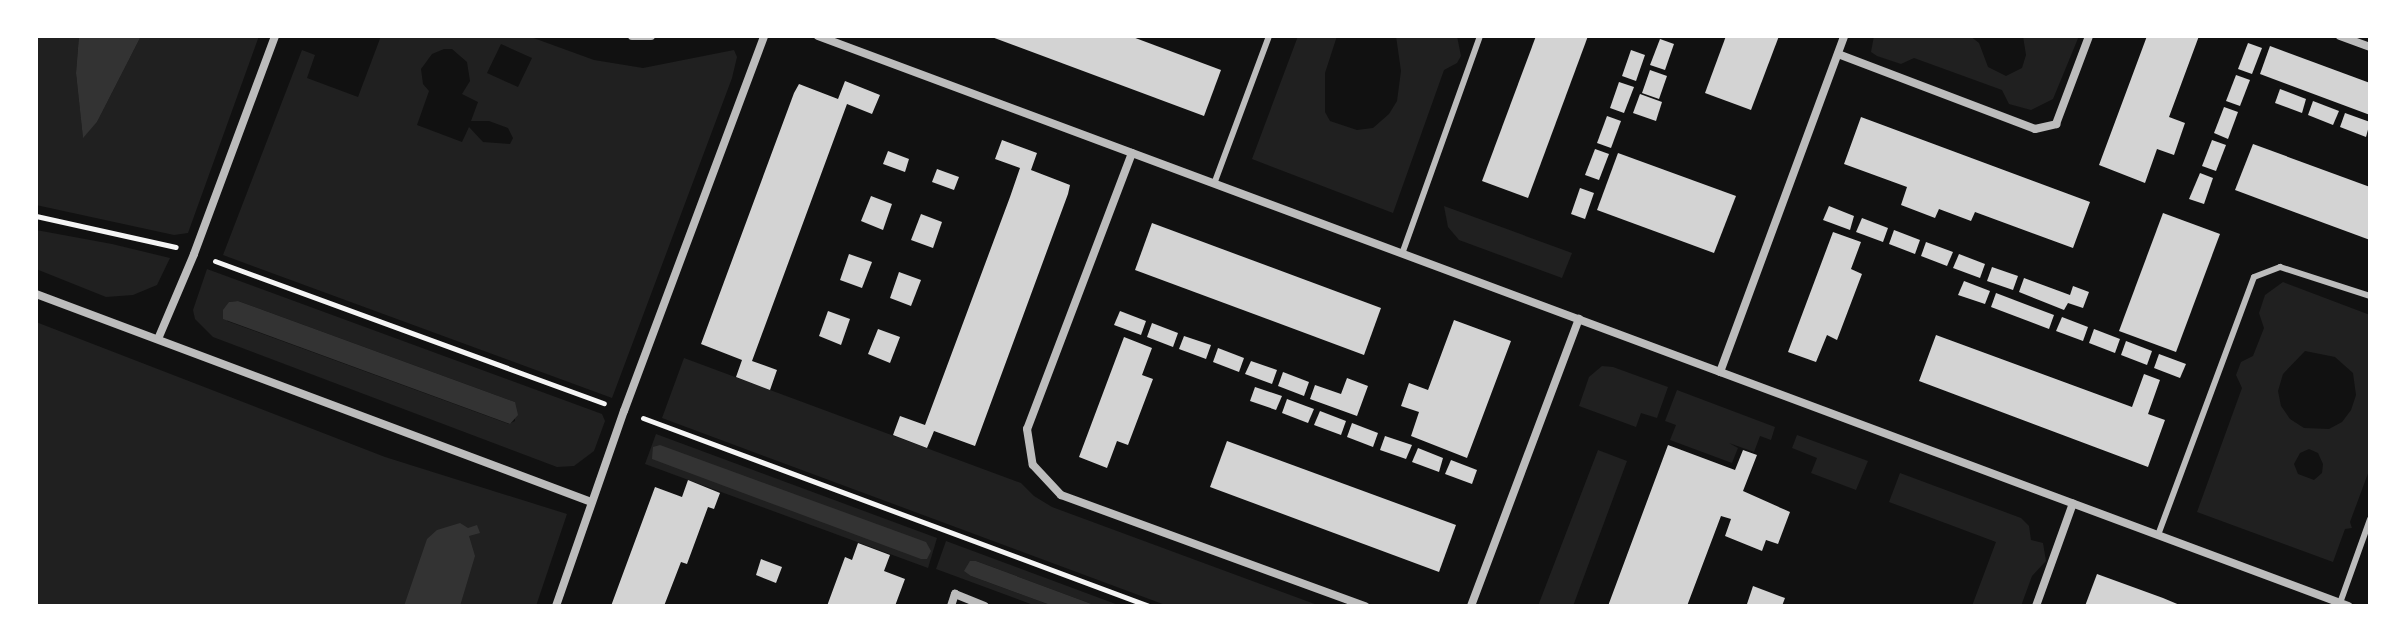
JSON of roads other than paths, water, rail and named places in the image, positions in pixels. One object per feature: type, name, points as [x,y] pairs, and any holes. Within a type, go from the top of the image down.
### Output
[{"type":"street","points":[[158,339],[194,254],[275,36]]},
{"type":"street","points":[[632,36],[651,36]]},
{"type":"street","points":[[556,606],[624,411],[764,36]]},
{"type":"street","points":[[818,36],[2344,604]]},
{"type":"street","points":[[1720,372],[1844,36]]},
{"type":"street","points":[[1838,54],[2035,129],[2056,124],[2089,36]]},
{"type":"street","points":[[2340,36],[2370,47]]},
{"type":"street","points":[[1132,153],[1027,429],[1033,465],[1061,495],[1365,606]]},
{"type":"street","points":[[36,294],[591,502]]},
{"type":"street","points":[[1471,606],[1579,319]]},
{"type":"street","points":[[2036,606],[2073,503]]},
{"type":"street","points":[[951,606],[955,594],[985,606]]},
{"type":"lane","points":[[1214,184],[1269,36]]},
{"type":"lane","points":[[1402,254],[1480,36]]},
{"type":"lane","points":[[2158,535],[2254,277],[2280,267],[2370,296]]},
{"type":"lane","points":[[2344,604],[2370,519]]}]
